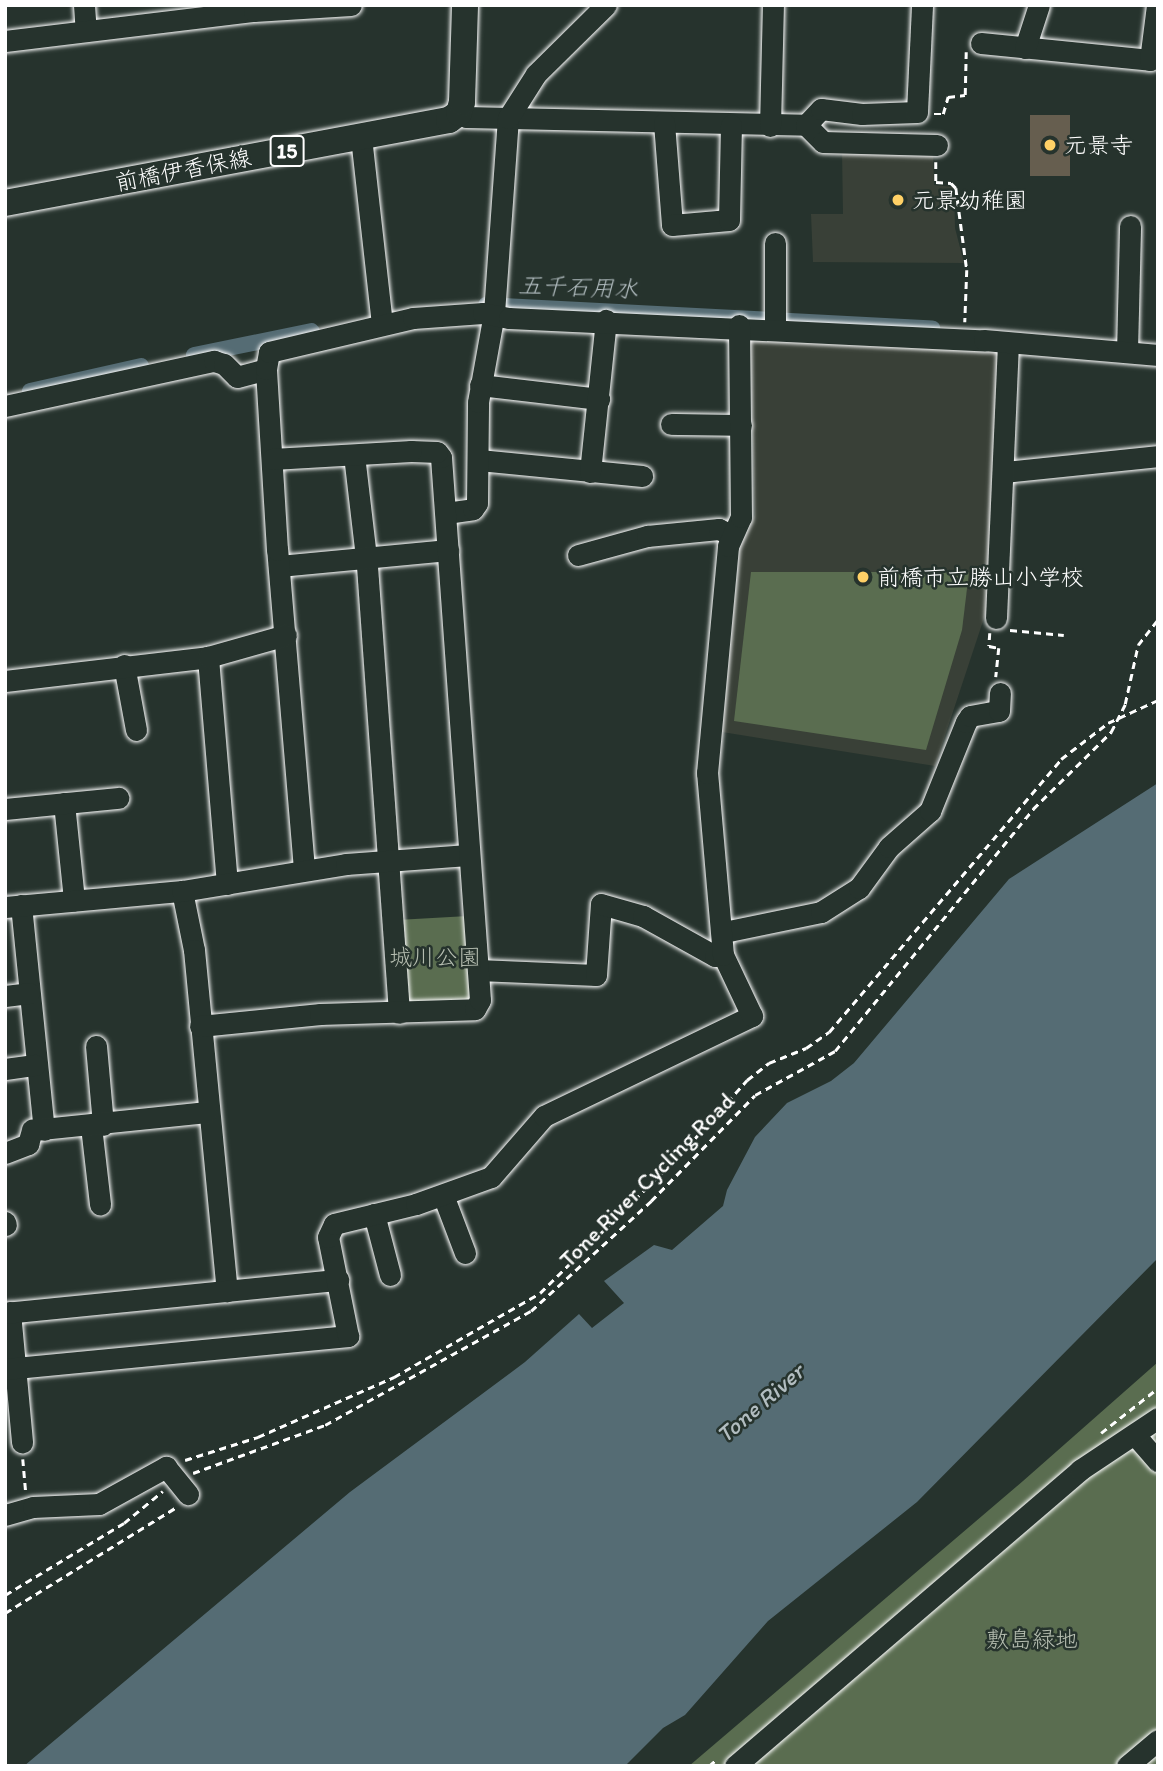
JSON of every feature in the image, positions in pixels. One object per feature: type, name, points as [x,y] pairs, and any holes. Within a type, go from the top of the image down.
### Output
[{"type":"main road","points":[[459,113],[465,5]]},
{"type":"main road","name":"前橋伊香保線","points":[[5,203],[438,123],[459,113]]},
{"type":"street","points":[[83,5],[86,31]]},
{"type":"street","points":[[5,41],[351,5]]},
{"type":"street","points":[[446,513],[476,507],[479,482],[480,385],[493,317],[508,118],[536,74],[606,5]]},
{"type":"street","points":[[770,126],[773,5]]},
{"type":"street","points":[[806,125],[821,108],[862,114],[917,112],[922,5]]},
{"type":"street","points":[[1025,48],[1039,5]]},
{"type":"street","points":[[981,43],[1150,60],[1157,5]]},
{"type":"street","points":[[459,113],[508,118],[806,125],[823,142],[937,145]]},
{"type":"street","points":[[664,123],[672,225],[729,220],[731,125]]},
{"type":"street","points":[[361,137],[382,324]]},
{"type":"street","points":[[1127,352],[1130,226]]},
{"type":"street","points":[[775,243],[775,327]]},
{"type":"street","points":[[304,869],[266,369],[267,358],[274,350],[382,324],[443,314],[775,327],[1158,355]]},
{"type":"street","points":[[590,472],[606,320]]},
{"type":"street","points":[[10,1369],[277,1345],[350,1334],[328,1230],[334,1224],[443,1195],[495,1174],[544,1116],[748,1020],[752,1012],[723,955],[724,932],[711,839],[707,747],[731,535],[741,517],[739,325]]},
{"type":"street","points":[[996,618],[1008,345]]},
{"type":"street","points":[[5,406],[214,361],[224,363],[237,377],[266,369]]},
{"type":"street","points":[[480,385],[599,399]]},
{"type":"street","points":[[671,424],[741,425]]},
{"type":"street","points":[[200,1026],[320,1014],[475,1009],[481,1000],[468,855],[449,550],[437,452],[272,459]]},
{"type":"street","points":[[354,455],[365,557],[398,1013]]},
{"type":"street","points":[[1004,472],[1158,456]]},
{"type":"street","points":[[479,460],[642,476]]},
{"type":"street","points":[[578,555],[647,536],[719,529],[731,535]]},
{"type":"street","points":[[279,566],[449,550]]},
{"type":"street","points":[[5,681],[208,657],[286,635]]},
{"type":"street","points":[[208,657],[227,884]]},
{"type":"street","points":[[124,665],[136,730]]},
{"type":"street","points":[[724,932],[821,912],[859,888],[889,847],[930,811],[966,722],[970,716],[999,711],[999,693]]},
{"type":"street","points":[[5,809],[118,798]]},
{"type":"street","points":[[64,803],[74,900]]},
{"type":"street","points":[[44,1130],[29,993],[13,906],[182,891],[304,869],[468,855]]},
{"type":"street","points":[[182,891],[194,950],[206,1112],[227,1291]]},
{"type":"street","points":[[478,970],[596,975],[601,904],[643,916],[715,956],[723,955]]},
{"type":"street","points":[[5,996],[29,993]]},
{"type":"street","points":[[96,1046],[100,1204]]},
{"type":"street","points":[[5,1069],[35,1065]]},
{"type":"street","points":[[5,1153],[28,1144],[32,1130],[97,1126],[206,1112]]},
{"type":"street","points":[[443,1195],[465,1254]]},
{"type":"street","points":[[374,1214],[390,1275]]},
{"type":"street","points":[[22,1442],[10,1369],[7,1313],[338,1280]]},
{"type":"street","points":[[736,1766],[1080,1470],[1158,1418]]},
{"type":"street","points":[[1135,1435],[1158,1461]]},
{"type":"street","points":[[5,1515],[33,1507],[99,1504],[177,1481]]},
{"type":"street","points":[[1127,1766],[1158,1740]]},
{"type":"path","points":[[917,112],[943,114],[948,97],[963,97],[966,47],[981,43]]},
{"type":"path","points":[[937,145],[936,182],[951,183],[956,188],[967,270],[964,325]]},
{"type":"path","points":[[999,693],[995,687],[999,648],[989,646],[990,624],[996,618],[1002,628],[1064,635]]},
{"type":"path","name":"Tone River Cycling Road","points":[[5,1595],[124,1523],[177,1481],[325,1425],[506,1327],[559,1289],[755,1095],[844,1043],[1033,809],[1102,742],[1119,718],[1138,645],[1158,619]]},
{"type":"path","points":[[5,1612],[145,1528],[177,1481],[258,1437],[394,1377],[512,1313],[540,1293],[679,1156],[747,1080],[769,1063],[806,1048],[829,1032],[1044,776],[1081,741],[1119,718],[1158,701]]},
{"type":"path","points":[[22,1442],[26,1497],[33,1507]]},
{"type":"shaded area","name":"元景幼稚園","points":[[842,151],[933,151],[934,185],[954,187],[955,228],[964,263],[813,262],[811,214],[843,214]]},
{"type":"shaded area","name":"前橋市立勝山小学校","points":[[750,335],[1001,352],[988,606],[935,766],[722,732],[740,547],[755,515]]},
{"type":"green space","points":[[751,572],[969,572],[962,630],[926,750],[734,721]]},
{"type":"green space","name":"城川公園","points":[[468,916],[475,995],[469,1002],[409,1006],[397,920]]},
{"type":"green space","name":"敷島緑地","points":[[1158,1362],[1158,1766],[689,1766],[1023,1481]]},
{"type":"water","name":"Tone River","points":[[1158,783],[1158,1258],[917,1502],[768,1621],[685,1715],[663,1728],[625,1766],[24,1766],[350,1492],[525,1362],[579,1314],[592,1328],[624,1303],[604,1281],[654,1245],[672,1250],[723,1206],[727,1190],[755,1137],[787,1103],[831,1081],[854,1063],[1009,879]]},
{"type":"building","name":"元景寺","points":[[1030,115],[1070,115],[1070,176],[1030,176]]},
{"type":"waterway","name":"五千石用水","points":[[486,305],[932,328]]},
{"type":"waterway","name":"五千石用水","points":[[194,355],[312,331]]},
{"type":"waterway","name":"五千石用水","points":[[30,391],[141,366]]},
{"type":"place","name":"元景寺","points":[[1050,145]]},
{"type":"place","name":"元景幼稚園","points":[[898,200]]},
{"type":"place","name":"前橋市立勝山小学校","points":[[863,577]]}]
